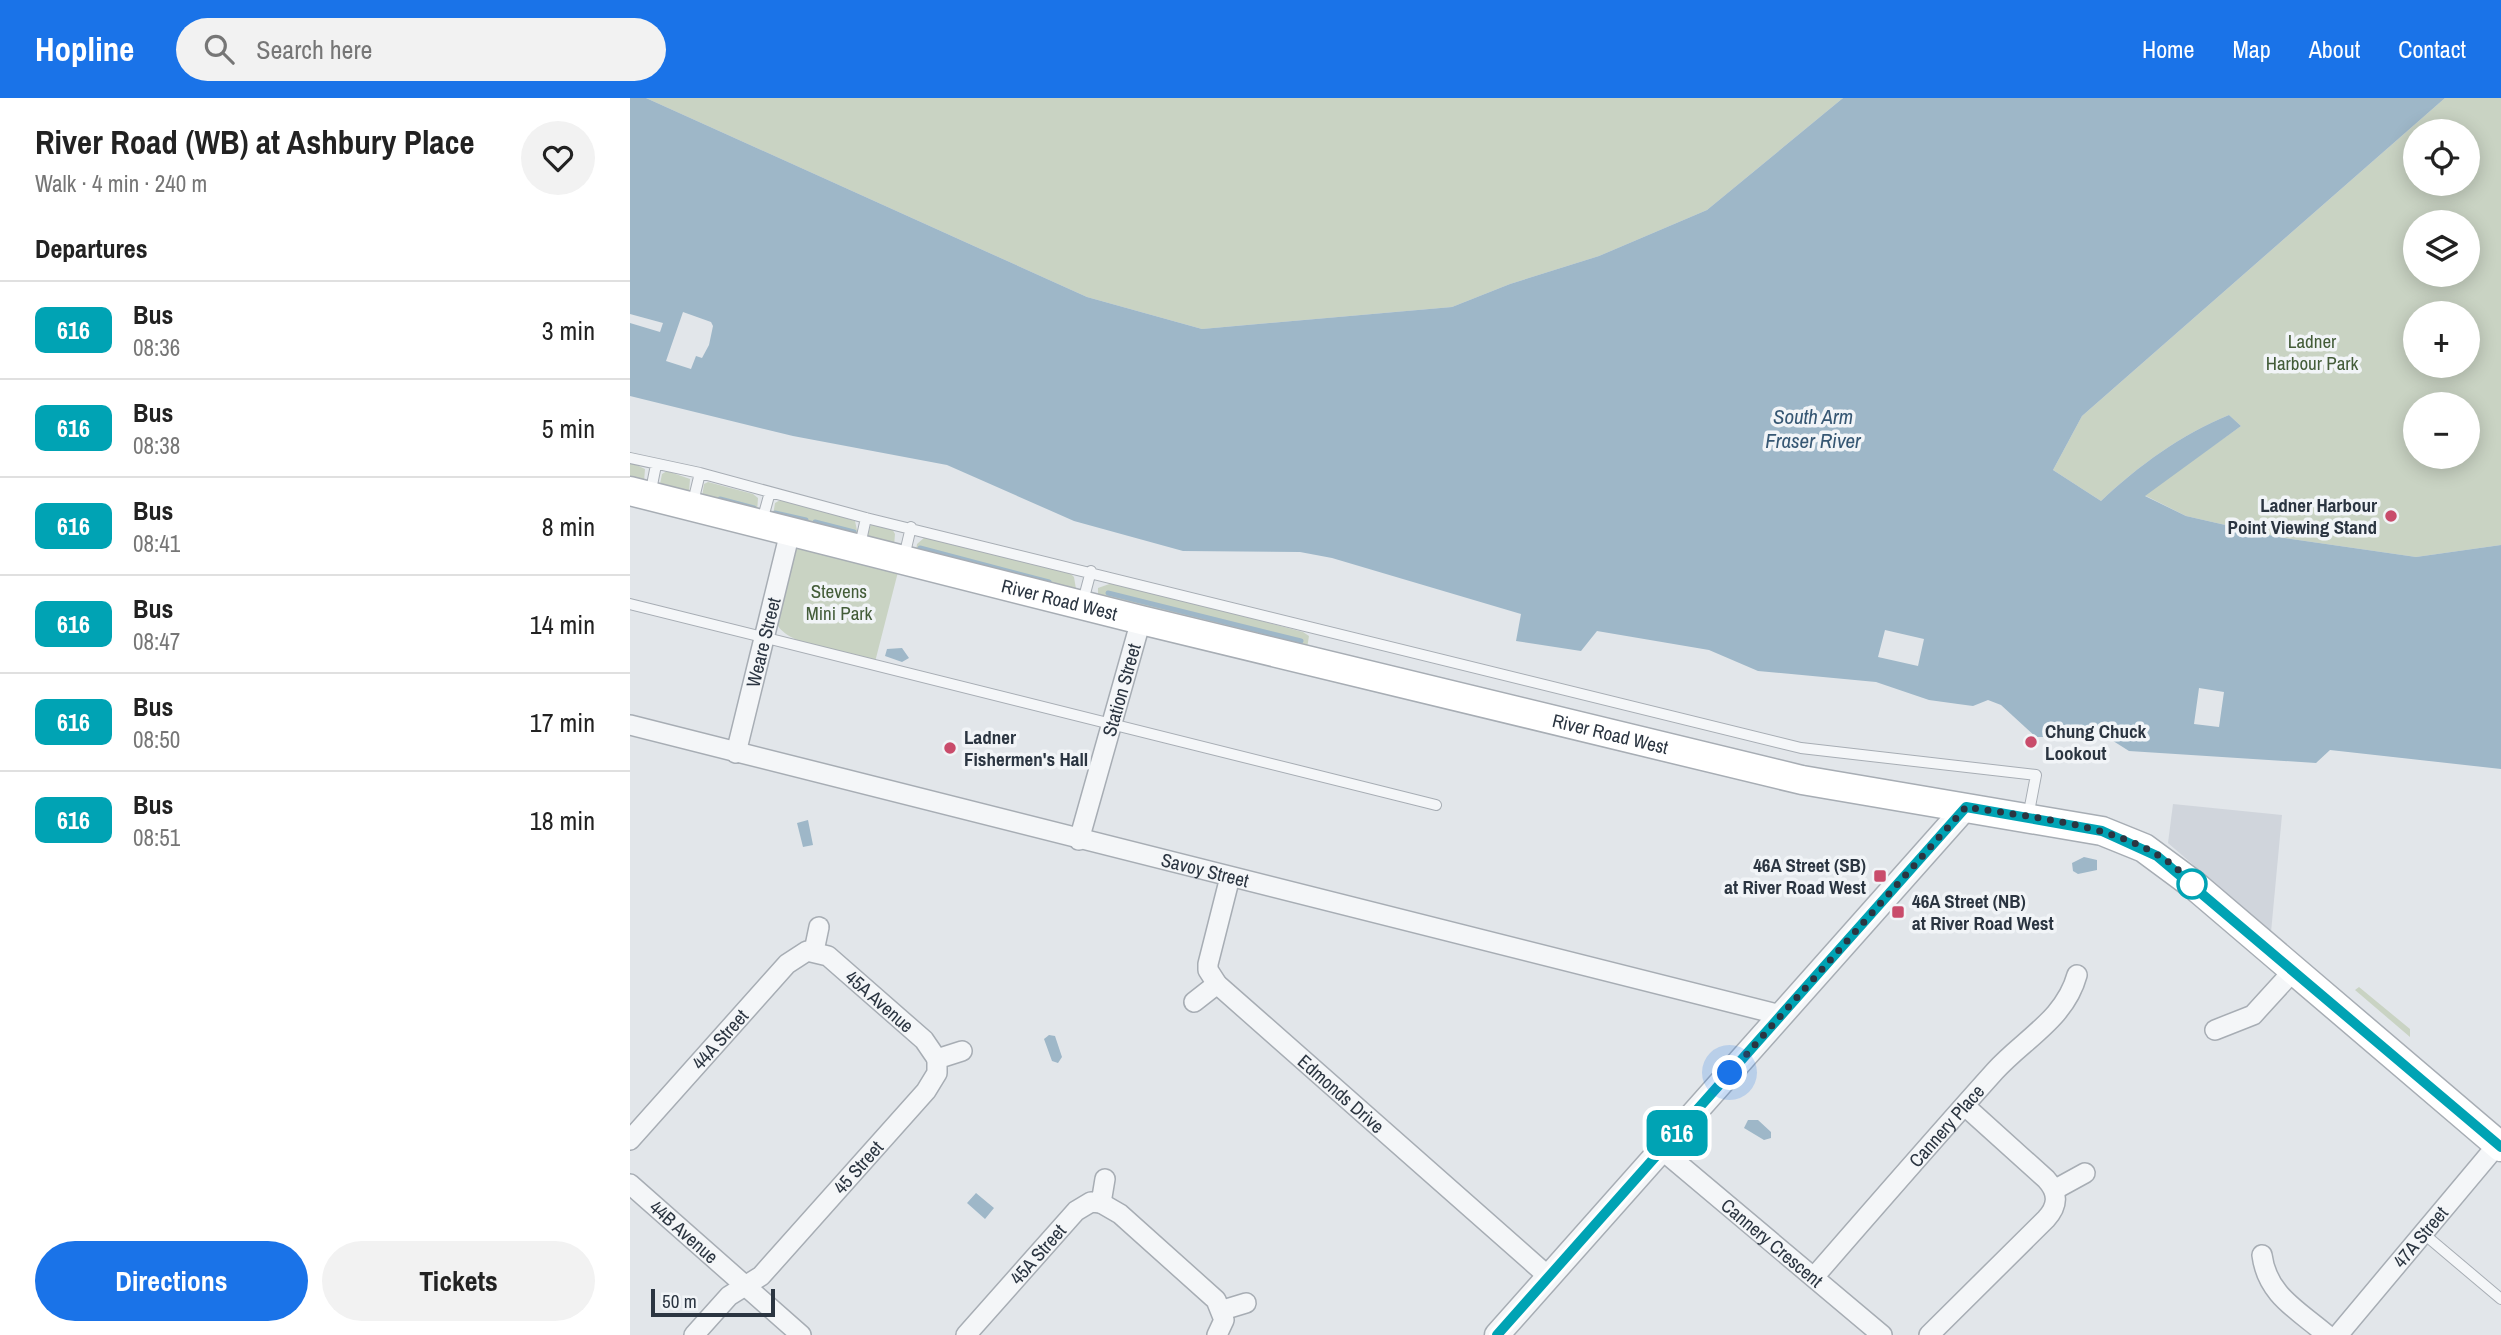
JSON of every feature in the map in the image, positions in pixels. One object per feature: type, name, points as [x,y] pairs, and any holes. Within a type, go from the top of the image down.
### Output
[{"type":"main road","name":"River Road West","points":[[640,494],[1140,620],[1802,780],[2102,831],[2144,848],[2194,885],[2500,1144]]},
{"type":"street","name":"Weare Street","points":[[736,753],[790,532]]},
{"type":"street","name":"Station Street","points":[[1079,840],[1140,620]]},
{"type":"street","name":"Savoy Street","points":[[630,725],[1781,1015]]},
{"type":"street","points":[[1497,1335],[1966,807]]},
{"type":"street","points":[[1194,1002],[1217,984],[1208,970],[1208,964],[1230,877]]},
{"type":"street","points":[[814,951],[819,927]]},
{"type":"street","name":"45A Avenue","points":[[814,951],[828,956],[924,1040],[937,1059]]},
{"type":"street","name":"44A Street","points":[[630,1140],[787,964],[800,954],[814,951]]},
{"type":"street","points":[[2215,1030],[2253,1015],[2294,970]]},
{"type":"street","name":"Cannery Place","points":[[1814,1277],[2004,1062],[2059,1012],[2071,996],[2077,975]]},
{"type":"street","name":"Edmonds Drive","points":[[1217,984],[1549,1277]]},
{"type":"street","points":[[937,1059],[962,1051]]},
{"type":"street","name":"45 Street","points":[[694,1335],[729,1296],[761,1276],[926,1091],[937,1073],[937,1059]]},
{"type":"street","points":[[1929,1335],[2050,1215],[2056,1203],[2054,1190],[2040,1172],[1965,1106]]},
{"type":"street","name":"47A Street","points":[[2338,1335],[2500,1144]]},
{"type":"street","name":"Cannery Crescent","points":[[1662,1150],[1882,1335]]},
{"type":"street","points":[[2054,1190],[2085,1173]]},
{"type":"street","points":[[1105,1179],[1101,1203],[1119,1214],[1204,1287],[1223,1310],[1223,1325],[1217,1335]]},
{"type":"street","name":"44B Avenue","points":[[630,1184],[802,1335]]},
{"type":"street","name":"45A Street","points":[[966,1335],[1076,1211],[1091,1202],[1101,1203]]},
{"type":"street","points":[[2262,1255],[2264,1274],[2274,1290],[2327,1335]]},
{"type":"street","points":[[1223,1310],[1246,1303]]},
{"type":"lane","points":[[630,458],[700,473],[866,518],[1091,571],[1801,748],[2036,775],[2028,817]]},
{"type":"lane","points":[[640,494],[656,465]]},
{"type":"lane","points":[[692,507],[700,473]]},
{"type":"lane","points":[[761,525],[770,492]]},
{"type":"lane","points":[[859,549],[866,518]]},
{"type":"lane","points":[[903,561],[911,527]]},
{"type":"lane","points":[[1083,605],[1091,571]]},
{"type":"lane","points":[[630,604],[1436,805]]},
{"type":"lane","points":[[2424,1234],[2501,1299]]},
{"type":"shaded area","points":[[2173,804],[2282,815],[2271,932],[2168,843]]},
{"type":"green space","points":[[646,98],[1843,98],[1707,210],[1599,256],[1510,284],[1452,307],[1202,329],[1087,297]]},
{"type":"green space","name":"Ladner Harbour Park","points":[[2445,98],[2501,98],[2501,545],[2416,557],[2278,537],[2186,516],[2144,495],[2241,426],[2229,415],[2161,452],[2101,501],[2053,470],[2082,416],[2403,135],[2403,196],[2480,196],[2480,119],[2421,119]]},
{"type":"green space","points":[[630,462],[645,469],[644,482],[630,482]]},
{"type":"green space","points":[[667,471],[690,479],[689,492],[660,484],[662,474]]},
{"type":"green space","points":[[708,482],[753,494],[758,498],[757,512],[702,497],[704,484]]},
{"type":"green space","points":[[782,499],[855,521],[858,535],[773,515],[775,503]]},
{"type":"green space","points":[[871,524],[891,527],[895,534],[894,546],[867,537]]},
{"type":"green space","points":[[925,537],[1068,571],[1074,577],[1076,589],[916,551],[917,544]]},
{"type":"green space","name":"Stevens Mini Park","points":[[797,546],[899,568],[875,662],[804,643],[790,637],[781,629],[776,621],[776,614]]},
{"type":"green space","points":[[1115,582],[1303,632],[1309,636],[1307,648],[1098,597],[1098,588]]},
{"type":"green space","points":[[2359,987],[2410,1029],[2410,1037],[2355,990]]},
{"type":"water","name":"South Arm Fraser River","points":[[630,98],[646,98],[1087,297],[1202,329],[1452,307],[1510,284],[1599,256],[1707,210],[1843,98],[2445,98],[2421,119],[2403,119],[2403,135],[2082,416],[2053,470],[2101,501],[2161,452],[2229,415],[2241,426],[2145,496],[2186,516],[2278,537],[2416,557],[2501,545],[2501,769],[2330,750],[2316,763],[2129,751],[2099,732],[2079,729],[2059,737],[2036,737],[2001,705],[1988,700],[1973,706],[1929,700],[1876,682],[1758,671],[1709,650],[1597,631],[1581,651],[1516,641],[1521,614],[1332,558],[1300,552],[1183,551],[1074,521],[947,465],[793,436],[630,396]]},
{"type":"water","points":[[902,648],[909,658],[902,662],[885,656],[887,649]]},
{"type":"water","points":[[808,820],[813,845],[803,847],[797,823]]},
{"type":"water","points":[[2084,857],[2097,860],[2097,870],[2078,874],[2073,871],[2072,863]]},
{"type":"water","points":[[1049,1035],[1055,1036],[1062,1057],[1058,1063],[1052,1061],[1044,1039]]},
{"type":"water","points":[[1748,1120],[1758,1120],[1771,1132],[1771,1138],[1764,1140],[1744,1128]]},
{"type":"water","points":[[976,1193],[994,1208],[985,1219],[967,1203]]},
{"type":"pier","points":[[683,312],[711,322],[713,326],[709,345],[702,358],[696,356],[691,369],[666,361]]},
{"type":"pier","points":[[630,314],[663,323],[660,332],[630,323]]},
{"type":"pier","points":[[1885,630],[1924,639],[1918,666],[1878,657]]},
{"type":"pier","points":[[2199,688],[2224,692],[2219,727],[2194,724]]},
{"type":"waterway","points":[[720,499],[754,508]]},
{"type":"waterway","points":[[775,513],[806,520]]},
{"type":"waterway","points":[[815,522],[854,532]]},
{"type":"waterway","points":[[920,548],[1049,582]]},
{"type":"waterway","points":[[1108,593],[1301,641]]},
{"type":"bus line","name":"616","points":[[1497,1335],[1966,807],[2102,831],[2157,856],[2501,1147]]},
{"type":"place","name":"Ladner Harbour Point Viewing Stand","points":[[2391,516]]},
{"type":"place","name":"Chung Chuck Lookout","points":[[2031,742]]},
{"type":"place","name":"Ladner Fishermen's Hall","points":[[950,748]]},
{"type":"place","name":"46A Street (SB) at River Road West","points":[[1880,876]]},
{"type":"place","name":"46A Street (NB) at River Road West","points":[[1898,912]]},
{"type":"route","points":[[1730,1073],[1966,807],[2075,825],[2118,836],[2157,856],[2194,885],[2192,884]]}]
